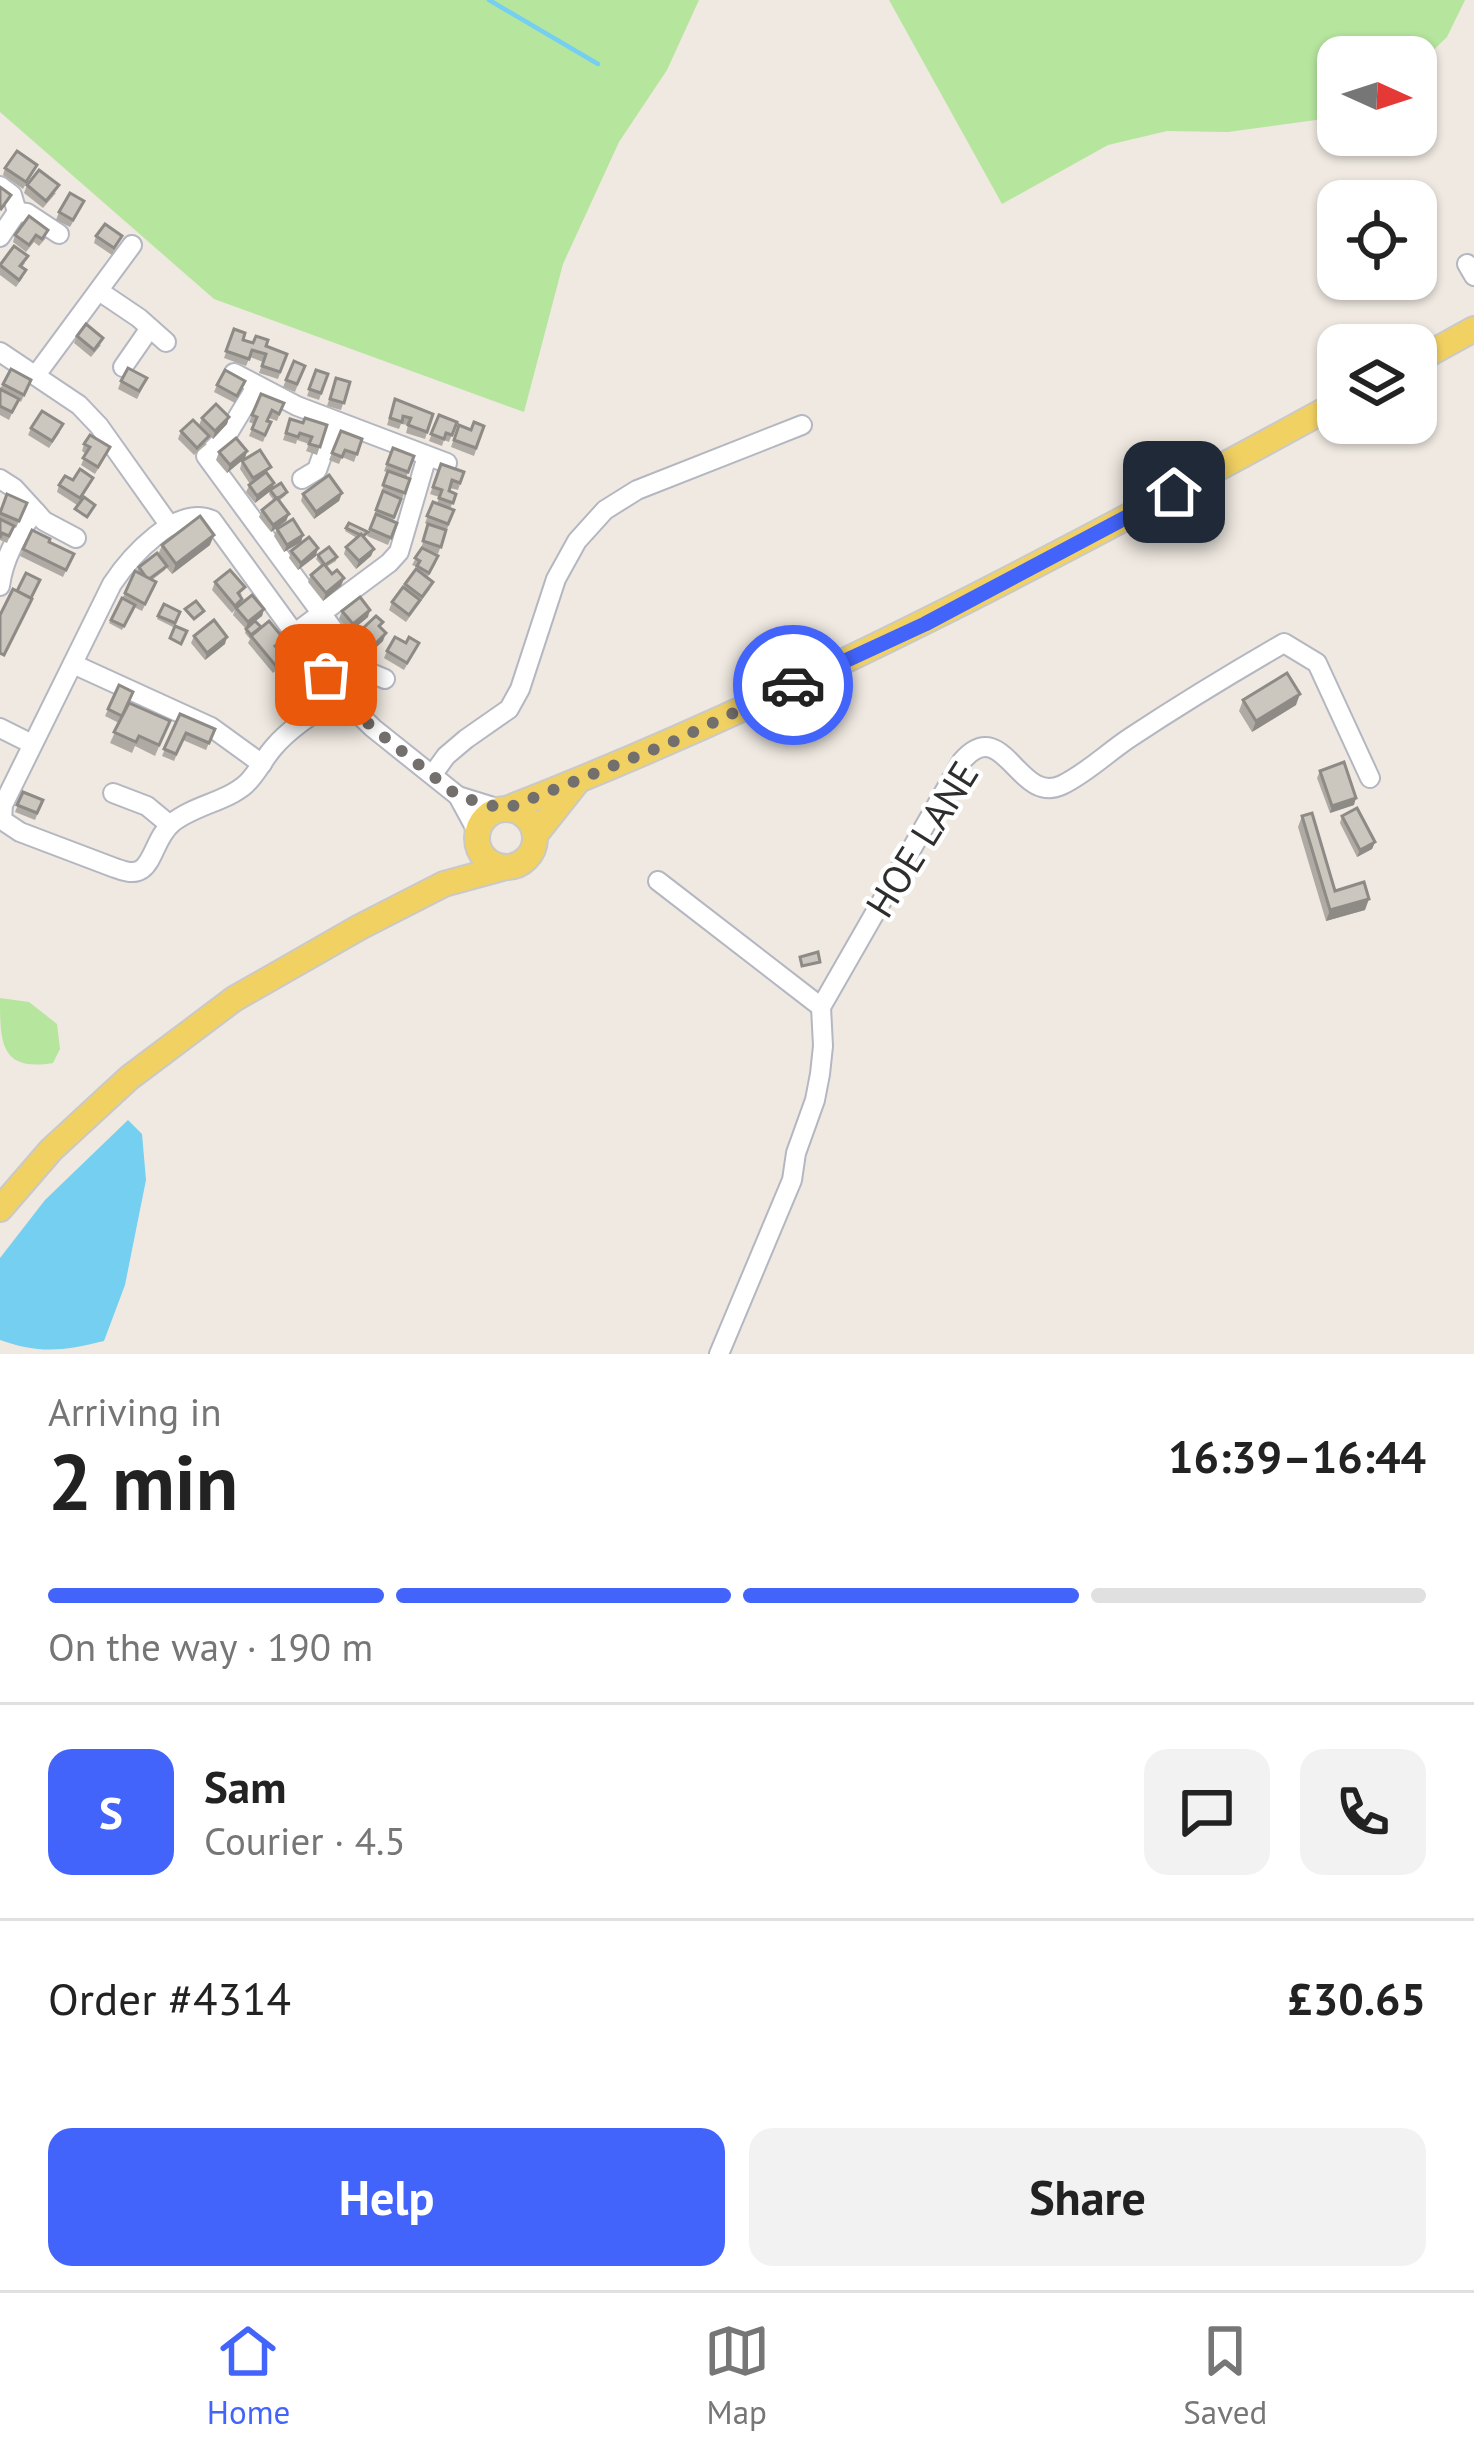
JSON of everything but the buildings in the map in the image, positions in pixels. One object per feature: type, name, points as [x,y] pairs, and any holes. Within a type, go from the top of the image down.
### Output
[{"type":"main road","points":[[1437,349],[1474,329]]},
{"type":"main road","points":[[444,884],[477,839],[484,817],[670,743],[925,624],[1317,414]]},
{"type":"main road","points":[[0,1209],[51,1150],[129,1078],[234,999],[444,884],[524,860],[535,835],[578,780]]},
{"type":"main road","points":[[504,808],[526,817],[535,835]]},
{"type":"main road","points":[[477,839],[488,862],[506,867]]},
{"type":"street","points":[[0,186],[12,196],[17,212]]},
{"type":"street","points":[[17,212],[59,234]]},
{"type":"street","points":[[0,237],[17,212]]},
{"type":"street","points":[[36,375],[132,245]]},
{"type":"street","points":[[99,291],[166,342]]},
{"type":"street","points":[[123,367],[150,328]]},
{"type":"street","points":[[2,359],[36,375],[79,405],[170,526]]},
{"type":"street","points":[[235,373],[334,422],[437,459],[399,551],[295,633]]},
{"type":"street","points":[[256,387],[206,456],[320,614],[366,671],[385,679]]},
{"type":"street","points":[[302,478],[317,470],[334,422]]},
{"type":"street","points":[[433,774],[446,756],[509,709],[556,578],[577,541],[605,510],[638,490],[802,425]]},
{"type":"street","points":[[0,479],[44,521],[76,538]]},
{"type":"street","points":[[0,586],[1,575],[35,512]]},
{"type":"street","points":[[340,696],[290,732],[245,784],[170,825],[141,869],[129,873],[2,820],[3,806],[32,744],[125,564],[170,526],[203,516],[212,520],[340,696],[458,796],[477,839]]},
{"type":"street","name":"HOE LANE","points":[[719,1354],[792,1180],[820,1074],[821,1007],[970,753],[991,749],[1003,754],[1038,788],[1051,790],[1284,644],[1317,663],[1370,778]]},
{"type":"street","points":[[73,664],[211,727],[262,764]]},
{"type":"street","points":[[0,728],[32,744]]},
{"type":"street","points":[[113,793],[147,806],[170,825]]},
{"type":"street","points":[[458,796],[504,808]]},
{"type":"street","points":[[658,881],[821,1007]]},
{"type":"green space","points":[[0,0],[699,0],[667,70],[619,142],[563,264],[524,412],[214,299],[0,112]]},
{"type":"green space","points":[[889,0],[1465,0],[1437,47],[1437,36],[1317,36],[1317,120],[1228,132],[1167,131],[1108,145],[1002,204]]},
{"type":"green space","points":[[0,998],[29,1002],[57,1024],[60,1049],[53,1063],[36,1065],[13,1058],[3,1040]]},
{"type":"water","points":[[128,1120],[142,1134],[146,1180],[125,1285],[104,1341],[52,1350],[0,1340],[0,1258],[45,1200]]},
{"type":"waterway","points":[[489,0],[598,64]]},
{"type":"way so far","points":[[326,675],[373,728],[458,796],[500,808],[670,743],[793,685]]},
{"type":"route","points":[[793,685],[925,624],[1174,492]]}]
